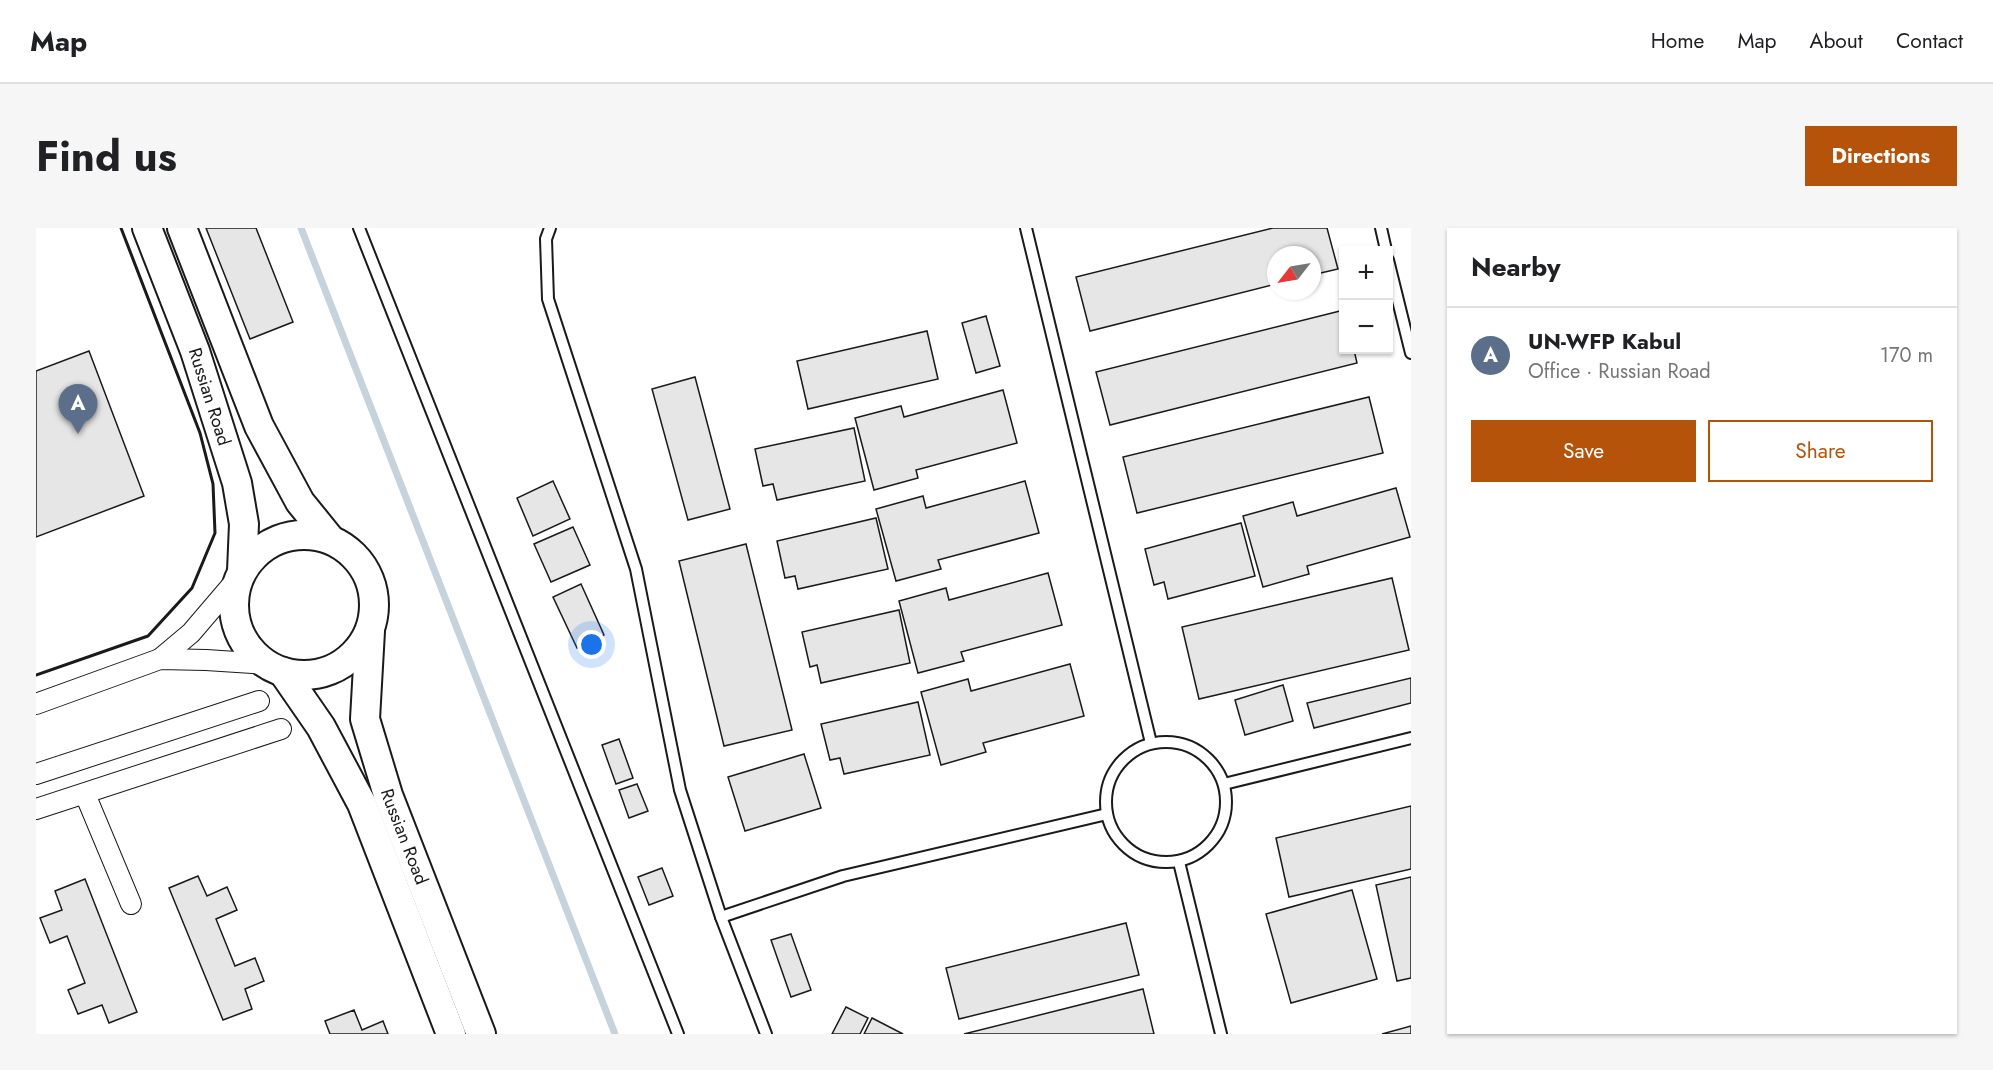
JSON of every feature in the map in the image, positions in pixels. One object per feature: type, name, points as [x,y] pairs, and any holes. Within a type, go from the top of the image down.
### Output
[{"type":"main road","name":"Russian Road","points":[[147,228],[195,351],[237,483],[244,524],[240,575]]},
{"type":"main road","name":"Russian Road","points":[[182,228],[259,426],[300,502],[330,539]]},
{"type":"main road","points":[[305,534],[330,539],[353,554],[368,576],[374,603],[370,630],[356,653],[335,668],[309,675],[274,668],[248,648],[237,626],[233,602],[240,575],[258,551],[280,538],[305,534]]},
{"type":"main road","name":"Russian Road","points":[[370,630],[365,719],[388,795],[481,1034]]},
{"type":"main road","name":"Russian Road","points":[[274,668],[321,727],[362,804],[451,1034]]},
{"type":"street","points":[[36,704],[160,659],[191,633],[240,575]]},
{"type":"street","points":[[160,659],[206,660],[274,668]]},
{"type":"street","points":[[36,774],[259,701]]},
{"type":"street","points":[[36,809],[281,729]]},
{"type":"street","points":[[85,794],[130,904]]},
{"type":"lane","points":[[359,228],[678,1034]]},
{"type":"lane","points":[[550,228],[546,239],[548,299],[636,569],[680,790],[721,917],[766,1034]]},
{"type":"lane","points":[[1026,228],[1151,743]]},
{"type":"lane","points":[[1381,228],[1385,246]]},
{"type":"lane","points":[[1393,277],[1411,353]]},
{"type":"lane","points":[[1224,784],[1411,738]]},
{"type":"lane","points":[[1169,741],[1187,745],[1204,754],[1216,767],[1224,784],[1227,804],[1223,824],[1213,841],[1198,854],[1179,862],[1160,862],[1141,857],[1125,847],[1113,832],[1107,814],[1106,795],[1110,778],[1120,762],[1134,750],[1151,743],[1169,741]]},
{"type":"lane","points":[[721,917],[843,876],[1107,814]]},
{"type":"lane","points":[[1179,862],[1221,1034]]},
{"type":"building","points":[[206,228],[256,228],[293,322],[250,339]]},
{"type":"building","points":[[1273,228],[1327,228],[1338,269],[1321,273],[1321,246],[1267,246],[1267,286],[1090,331],[1076,277]]},
{"type":"building","points":[[1339,311],[1339,354],[1355,354],[1357,363],[1110,425],[1096,372]]},
{"type":"building","points":[[986,316],[1000,366],[976,373],[962,323]]},
{"type":"building","points":[[927,331],[938,379],[808,409],[797,361]]},
{"type":"building","points":[[89,351],[144,496],[36,537],[36,371]]},
{"type":"building","points":[[695,377],[730,509],[688,520],[652,389]]},
{"type":"building","points":[[1003,390],[1017,443],[916,470],[918,478],[874,490],[855,418],[901,406],[904,417]]},
{"type":"building","points":[[1369,397],[1383,453],[1137,513],[1123,457]]},
{"type":"building","points":[[854,428],[865,481],[777,500],[773,484],[763,486],[755,449]]},
{"type":"building","points":[[553,481],[570,519],[533,536],[517,498]]},
{"type":"building","points":[[1025,481],[1039,533],[938,560],[941,569],[896,581],[876,509],[923,496],[926,508]]},
{"type":"building","points":[[1396,488],[1410,537],[1307,566],[1309,574],[1263,587],[1243,516],[1293,502],[1297,516]]},
{"type":"building","points":[[876,518],[888,569],[798,589],[795,576],[785,578],[777,541]]},
{"type":"building","points":[[1241,523],[1255,576],[1168,599],[1164,582],[1154,585],[1145,549]]},
{"type":"building","points":[[573,527],[590,565],[551,582],[534,544]]},
{"type":"building","points":[[746,544],[792,730],[724,746],[679,561]]},
{"type":"building","points":[[1048,573],[1062,625],[961,652],[964,661],[918,673],[899,601],[946,588],[949,600]]},
{"type":"building","points":[[1392,578],[1409,650],[1199,699],[1182,627]]},
{"type":"building","points":[[581,584],[604,635],[577,648],[553,597]]},
{"type":"building","points":[[899,610],[910,663],[821,683],[817,665],[810,667],[802,632]]},
{"type":"building","points":[[1070,664],[1084,716],[983,743],[986,752],[941,765],[921,692],[968,679],[971,691]]},
{"type":"building","points":[[1411,678],[1411,703],[1314,728],[1307,703]]},
{"type":"building","points":[[1283,685],[1293,721],[1245,735],[1235,700]]},
{"type":"building","points":[[918,702],[930,755],[844,774],[840,758],[830,760],[821,724]]},
{"type":"building","points":[[619,739],[633,778],[616,784],[602,745]]},
{"type":"building","points":[[804,754],[821,808],[745,831],[728,777]]},
{"type":"building","points":[[637,784],[648,811],[629,818],[619,790]]},
{"type":"building","points":[[1411,806],[1411,869],[1289,897],[1276,838]]},
{"type":"building","points":[[662,868],[673,896],[649,905],[638,877]]},
{"type":"building","points":[[198,876],[207,896],[227,887],[237,910],[216,919],[235,966],[255,958],[264,981],[245,989],[252,1009],[223,1020],[169,888]]},
{"type":"building","points":[[1411,877],[1411,978],[1397,981],[1376,885]]},
{"type":"building","points":[[85,879],[137,1012],[109,1023],[102,1005],[78,1014],[68,990],[85,983],[67,936],[50,943],[40,918],[62,910],[55,891]]},
{"type":"building","points":[[1352,890],[1377,979],[1291,1003],[1266,914]]},
{"type":"building","points":[[1126,923],[1139,975],[959,1019],[946,968]]},
{"type":"building","points":[[791,934],[811,990],[791,997],[771,940]]},
{"type":"building","points":[[1143,989],[1154,1034],[964,1034]]},
{"type":"building","points":[[846,1007],[868,1018],[860,1034],[832,1034]]},
{"type":"building","points":[[354,1010],[362,1030],[383,1021],[388,1034],[330,1034],[325,1021]]},
{"type":"building","points":[[872,1018],[903,1034],[864,1034]]},
{"type":"building","points":[[1411,1026],[1411,1034],[1382,1034]]},
{"type":"waterway","points":[[301,228],[615,1034]]},
{"type":"wall","points":[[36,675],[148,636],[192,588],[215,533],[213,484],[200,433],[121,228]]},
{"type":"place","name":"UN-WFP Kabul","points":[[78,434]]}]
